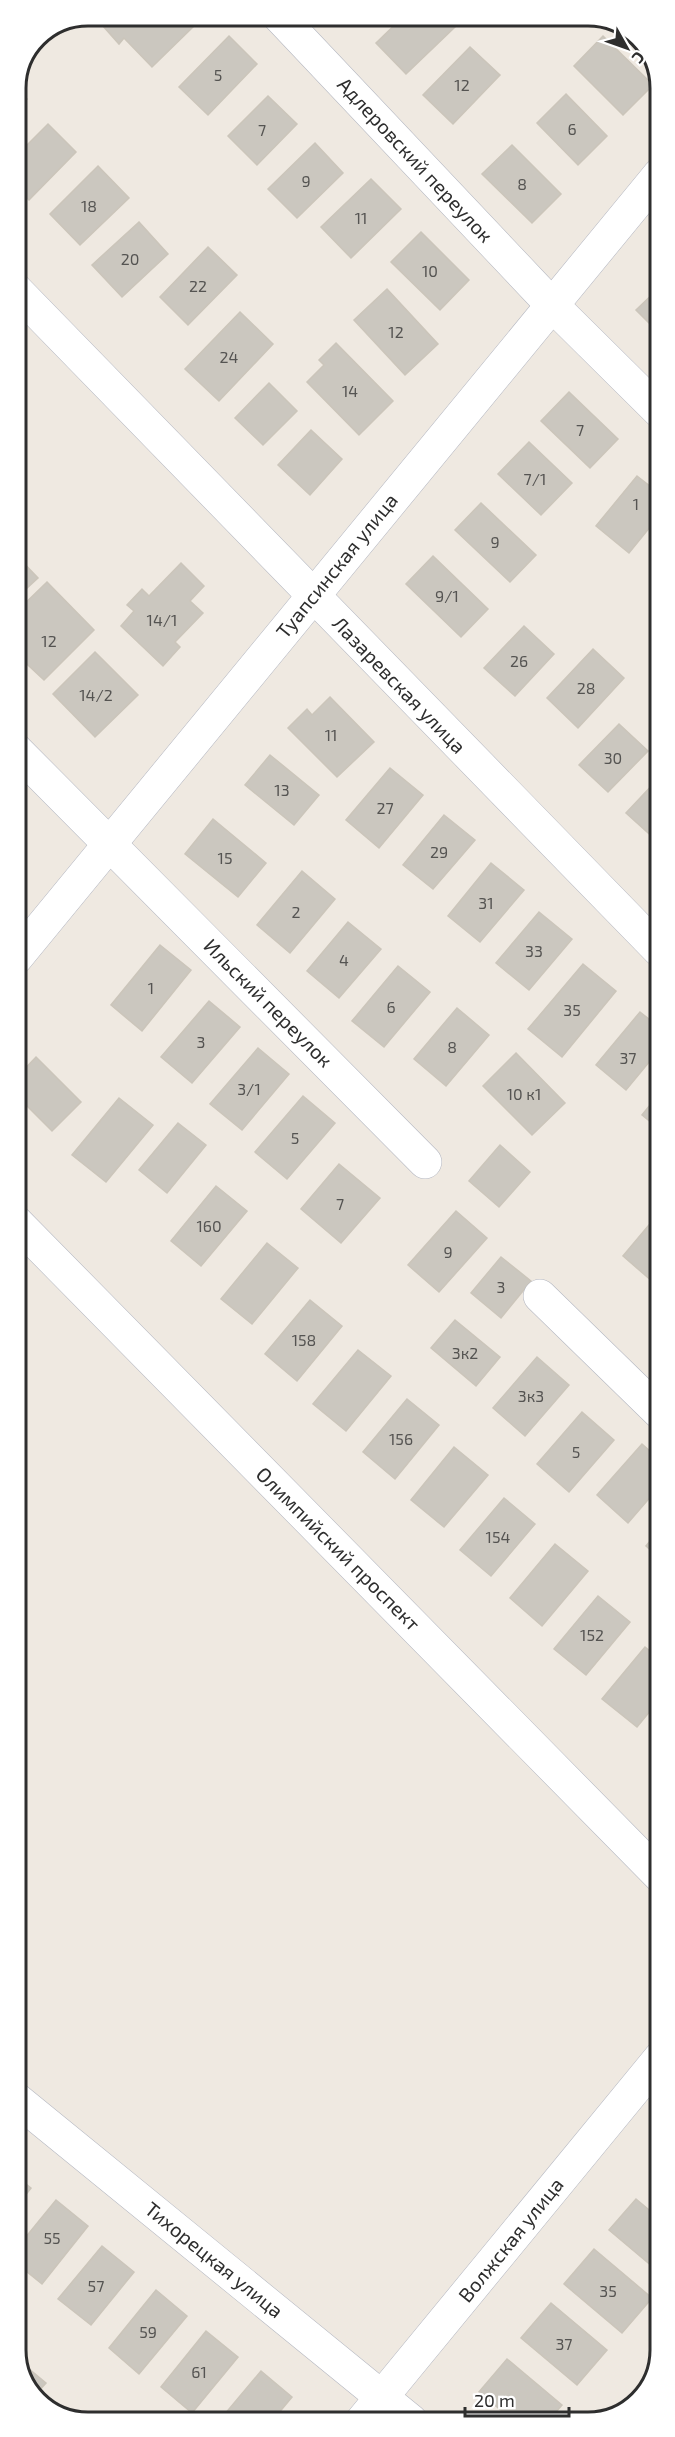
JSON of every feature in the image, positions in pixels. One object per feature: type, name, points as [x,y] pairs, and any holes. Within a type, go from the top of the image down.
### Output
[{"type":"street","name":"Адлеровский переулок","points":[[288,26],[552,305],[650,402]]},
{"type":"street","name":"Туапсинская улица","points":[[26,946],[650,186]]},
{"type":"street","name":"Лазаревская улица","points":[[26,301],[650,941]]},
{"type":"street","name":"Ильский переулок","points":[[26,759],[425,1162]]},
{"type":"street","name":"Олимпийский проспект","points":[[26,1232],[650,1866]]},
{"type":"street","points":[[540,1296],[650,1403]]},
{"type":"street","name":"Волжская улица","points":[[372,2409],[650,2070]]},
{"type":"street","name":"Тихорецкая улица","points":[[26,2108],[372,2409]]},
{"type":"building","points":[[103,26],[194,26],[152,67],[124,38],[119,44]]},
{"type":"building","points":[[394,26],[455,27],[406,74],[376,43]]},
{"type":"building","points":[[229,36],[257,64],[208,115],[179,87]]},
{"type":"building","points":[[603,36],[649,81],[650,88],[623,115],[574,66]]},
{"type":"building","points":[[470,47],[500,75],[453,124],[423,95]]},
{"type":"building","points":[[566,94],[607,136],[578,165],[537,123]]},
{"type":"building","points":[[268,96],[297,124],[257,165],[228,136]]},
{"type":"building","points":[[48,124],[76,152],[29,200],[26,197],[26,146]]},
{"type":"building","points":[[315,143],[343,173],[297,218],[268,189]]},
{"type":"building","points":[[512,145],[561,194],[532,223],[482,174]]},
{"type":"building","points":[[98,166],[129,198],[80,245],[50,214]]},
{"type":"building","points":[[371,179],[401,209],[351,258],[321,227]]},
{"type":"building","points":[[139,222],[168,254],[122,297],[92,265]]},
{"type":"building","points":[[421,232],[469,280],[440,310],[391,262]]},
{"type":"building","points":[[208,247],[237,275],[188,325],[160,297]]},
{"type":"building","points":[[387,289],[438,344],[405,375],[354,320]]},
{"type":"building","points":[[650,297],[650,324],[636,310]]},
{"type":"building","points":[[240,312],[273,344],[219,401],[185,369]]},
{"type":"building","points":[[336,343],[393,401],[359,435],[307,382],[324,365],[319,360]]},
{"type":"building","points":[[269,383],[297,411],[263,445],[235,418]]},
{"type":"building","points":[[569,392],[618,439],[590,468],[541,421]]},
{"type":"building","points":[[311,430],[342,459],[310,495],[278,465]]},
{"type":"building","points":[[529,442],[572,483],[541,515],[498,474]]},
{"type":"building","points":[[637,476],[650,486],[650,527],[629,553],[596,526]]},
{"type":"building","points":[[481,503],[536,555],[510,582],[455,530]]},
{"type":"building","points":[[433,556],[488,609],[461,637],[406,584]]},
{"type":"building","points":[[181,563],[204,586],[190,601],[203,613],[175,642],[180,647],[163,666],[121,626],[134,611],[127,605],[142,589],[149,596]]},
{"type":"building","points":[[26,565],[38,578],[26,589]]},
{"type":"building","points":[[47,582],[94,630],[44,680],[26,663],[26,602]]},
{"type":"building","points":[[524,626],[554,654],[515,696],[484,668]]},
{"type":"building","points":[[593,649],[624,678],[578,728],[547,698]]},
{"type":"building","points":[[95,652],[138,695],[95,737],[53,694]]},
{"type":"building","points":[[330,697],[374,742],[337,777],[288,728],[307,709],[312,715]]},
{"type":"building","points":[[619,724],[648,751],[608,792],[579,765]]},
{"type":"building","points":[[270,755],[319,795],[294,825],[245,785]]},
{"type":"building","points":[[390,768],[423,795],[379,848],[346,820]]},
{"type":"building","points":[[650,788],[650,835],[626,813]]},
{"type":"building","points":[[444,815],[475,840],[433,889],[403,865]]},
{"type":"building","points":[[213,819],[266,863],[238,897],[185,854]]},
{"type":"building","points":[[491,863],[524,890],[480,942],[448,916]]},
{"type":"building","points":[[302,871],[335,899],[290,953],[257,925]]},
{"type":"building","points":[[539,912],[572,939],[529,990],[496,963]]},
{"type":"building","points":[[348,922],[381,949],[339,998],[307,971]]},
{"type":"building","points":[[160,945],[191,970],[142,1031],[111,1005]]},
{"type":"building","points":[[583,964],[616,991],[562,1057],[528,1029]]},
{"type":"building","points":[[398,966],[430,992],[384,1047],[352,1021]]},
{"type":"building","points":[[209,1001],[240,1027],[192,1083],[161,1057]]},
{"type":"building","points":[[457,1008],[489,1035],[446,1086],[414,1059]]},
{"type":"building","points":[[640,1012],[650,1020],[650,1061],[626,1090],[596,1065]]},
{"type":"building","points":[[258,1048],[289,1074],[242,1130],[210,1104]]},
{"type":"building","points":[[516,1053],[565,1103],[532,1135],[483,1086]]},
{"type":"building","points":[[36,1057],[81,1102],[52,1131],[26,1105],[26,1068]]},
{"type":"building","points":[[303,1096],[335,1123],[287,1179],[255,1152]]},
{"type":"building","points":[[119,1098],[153,1125],[106,1182],[72,1155]]},
{"type":"building","points":[[650,1105],[650,1122],[642,1115]]},
{"type":"building","points":[[178,1123],[206,1145],[167,1193],[139,1170]]},
{"type":"building","points":[[500,1145],[530,1172],[499,1207],[469,1181]]},
{"type":"building","points":[[339,1164],[380,1198],[341,1243],[301,1209]]},
{"type":"building","points":[[216,1186],[247,1211],[201,1266],[171,1241]]},
{"type":"building","points":[[456,1211],[487,1238],[439,1292],[408,1265]]},
{"type":"building","points":[[650,1224],[650,1279],[623,1256]]},
{"type":"building","points":[[267,1243],[298,1268],[252,1324],[221,1299]]},
{"type":"building","points":[[501,1257],[531,1281],[501,1318],[471,1293]]},
{"type":"building","points":[[310,1300],[342,1326],[297,1381],[265,1354]]},
{"type":"building","points":[[455,1320],[500,1357],[476,1386],[431,1348]]},
{"type":"building","points":[[358,1350],[391,1376],[346,1431],[313,1404]]},
{"type":"building","points":[[537,1357],[569,1385],[525,1436],[493,1408]]},
{"type":"building","points":[[407,1399],[439,1425],[395,1479],[363,1452]]},
{"type":"building","points":[[582,1412],[614,1440],[569,1492],[537,1464]]},
{"type":"building","points":[[642,1444],[650,1451],[650,1497],[628,1523],[597,1495]]},
{"type":"building","points":[[454,1447],[488,1475],[444,1527],[411,1500]]},
{"type":"building","points":[[504,1498],[535,1524],[491,1576],[460,1550]]},
{"type":"building","points":[[555,1544],[588,1571],[542,1626],[510,1598]]},
{"type":"building","points":[[598,1596],[630,1622],[586,1675],[554,1649]]},
{"type":"building","points":[[645,1647],[650,1651],[650,1711],[637,1727],[602,1699]]},
{"type":"building","points":[[26,2184],[31,2188],[26,2194]]},
{"type":"building","points":[[636,2199],[650,2211],[650,2265],[609,2230]]},
{"type":"building","points":[[56,2200],[88,2226],[42,2284],[26,2271],[26,2237]]},
{"type":"building","points":[[102,2246],[134,2272],[91,2325],[58,2299]]},
{"type":"building","points":[[594,2249],[650,2296],[650,2300],[622,2333],[564,2284]]},
{"type":"building","points":[[156,2290],[187,2316],[139,2374],[109,2348]]},
{"type":"building","points":[[551,2303],[607,2350],[577,2385],[521,2338]]},
{"type":"building","points":[[206,2331],[238,2357],[193,2411],[190,2411],[161,2387]]},
{"type":"building","points":[[507,2359],[562,2405],[556,2412],[503,2412],[479,2392]]},
{"type":"building","points":[[29,2369],[46,2383],[40,2389]]},
{"type":"building","points":[[261,2371],[292,2397],[280,2411],[227,2411]]}]
